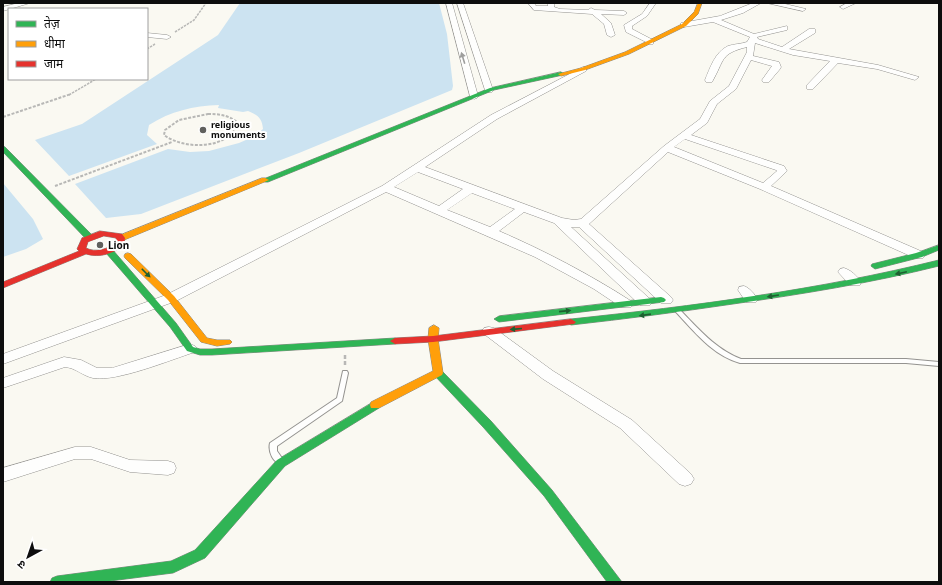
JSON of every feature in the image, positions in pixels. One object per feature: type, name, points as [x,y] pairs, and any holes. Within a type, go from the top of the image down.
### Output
[{"type":"street","points":[[14,8],[27,3]]},
{"type":"street","points":[[449,3],[460,51],[474,96]]},
{"type":"street","points":[[460,3],[489,90]]},
{"type":"street","points":[[530,3],[534,8],[551,6],[554,10],[624,13]]},
{"type":"street","points":[[573,3],[574,11]]},
{"type":"street","points":[[589,3],[592,12],[607,23],[611,35]]},
{"type":"street","points":[[616,3],[632,22]]},
{"type":"street","points":[[650,42],[629,30],[628,25],[645,15],[653,3]]},
{"type":"street","points":[[3,285],[84,252],[99,254],[116,245],[489,90],[584,69],[627,54],[684,24],[696,13],[700,3]]},
{"type":"street","points":[[684,24],[716,21],[758,3]]},
{"type":"street","points":[[770,3],[803,9]]},
{"type":"street","points":[[842,7],[853,3]]},
{"type":"street","points":[[716,21],[752,40],[783,50],[835,61],[878,67],[915,77]]},
{"type":"street","points":[[710,80],[718,60],[729,48],[784,28]]},
{"type":"street","points":[[783,50],[812,31]]},
{"type":"street","points":[[148,35],[167,37]]},
{"type":"street","points":[[418,168],[558,221],[573,224],[582,223],[589,219],[667,148],[704,121],[713,103],[733,87],[749,57],[752,40]]},
{"type":"street","points":[[749,57],[776,64],[777,67],[766,80]]},
{"type":"street","points":[[810,87],[835,61]]},
{"type":"street","points":[[3,359],[171,298],[386,188],[494,117],[584,69]]},
{"type":"street","points":[[684,136],[780,168],[782,171],[780,174],[764,187]]},
{"type":"street","points":[[3,148],[89,237]]},
{"type":"street","points":[[667,148],[764,187],[919,255]]},
{"type":"street","points":[[386,188],[524,248],[607,291],[626,304]]},
{"type":"street","points":[[444,207],[472,188]]},
{"type":"street","points":[[495,229],[523,208]]},
{"type":"street","points":[[558,221],[659,300]]},
{"type":"street","points":[[582,223],[659,300],[661,312]]},
{"type":"street","points":[[84,252],[80,246],[89,237],[110,233],[116,245],[156,304],[190,349]]},
{"type":"street","points":[[116,245],[171,298],[204,340],[218,343],[375,333]]},
{"type":"street","points":[[838,274],[919,255],[939,247]]},
{"type":"street","points":[[722,293],[748,293],[854,282],[906,272],[939,263]]},
{"type":"street","points":[[838,274],[854,282]]},
{"type":"street","points":[[489,326],[545,327],[677,310],[748,293]]},
{"type":"street","points":[[3,383],[64,362],[76,363],[94,373],[112,373],[190,349],[200,352],[212,352],[433,339],[489,326],[659,300]]},
{"type":"street","points":[[489,326],[548,375],[626,424],[685,479]]},
{"type":"street","points":[[434,328],[433,339],[438,373],[487,424],[548,493],[615,582]]},
{"type":"street","points":[[57,582],[173,567],[200,554],[281,463],[363,411],[438,373]]},
{"type":"street","points":[[3,475],[75,453],[91,453],[130,466],[168,468]]},
{"type":"lane","points":[[677,310],[718,349],[733,359],[740,361],[906,361],[939,364]]},
{"type":"lane","points":[[281,463],[273,452],[273,445],[340,399],[345,373]]},
{"type":"path","points":[[148,48],[194,20],[206,3]]},
{"type":"path","points":[[3,117],[64,96],[86,87],[95,80]]},
{"type":"path","points":[[43,190],[172,142],[194,146],[225,139],[234,134],[238,128],[238,123],[234,119],[220,114],[196,115],[179,120],[165,130],[164,135],[172,142]]},
{"type":"water","points":[[240,3],[439,3],[447,34],[453,86],[452,90],[299,153],[141,214],[106,218],[75,184],[168,149],[190,152],[209,151],[239,143],[255,136],[263,129],[262,122],[257,116],[248,111],[243,112],[218,108],[219,105],[182,110],[157,120],[149,125],[147,135],[157,144],[69,176],[35,140],[82,124],[218,35]]},
{"type":"water","points":[[3,183],[33,219],[43,239],[26,249],[3,257]]},
{"type":"traffic: fast","points":[[265,180],[492,89],[561,74]]},
{"type":"traffic: fast","points":[[3,148],[89,237]]},
{"type":"traffic: fast","points":[[875,266],[919,255],[939,247]]},
{"type":"traffic: fast","points":[[109,251],[173,325],[190,349],[200,352],[212,352],[395,341]]},
{"type":"traffic: fast","points":[[571,322],[678,309],[817,289],[890,275],[939,263]]},
{"type":"traffic: fast","points":[[499,319],[661,300]]},
{"type":"traffic: fast","points":[[438,373],[487,424],[548,493],[615,582]]},
{"type":"traffic: fast","points":[[57,582],[173,567],[200,554],[281,463],[375,405]]},
{"type":"traffic: slow","points":[[561,74],[583,69],[627,53],[684,25],[696,13],[700,3]]},
{"type":"traffic: slow","points":[[121,238],[265,180]]},
{"type":"traffic: slow","points":[[128,256],[171,298],[204,340],[217,343],[227,342]]},
{"type":"traffic: slow","points":[[375,405],[438,373],[433,339],[434,328]]},
{"type":"traffic: jam","points":[[103,233],[119,236],[121,238],[120,244],[111,250],[101,253],[91,253],[81,249],[85,240],[103,233]]},
{"type":"traffic: jam","points":[[3,285],[84,252]]},
{"type":"traffic: jam","points":[[395,341],[433,339],[571,322]]},
{"type":"place","name":"religious monuments","points":[[203,130]]},
{"type":"place","name":"Lion","points":[[100,245]]}]
